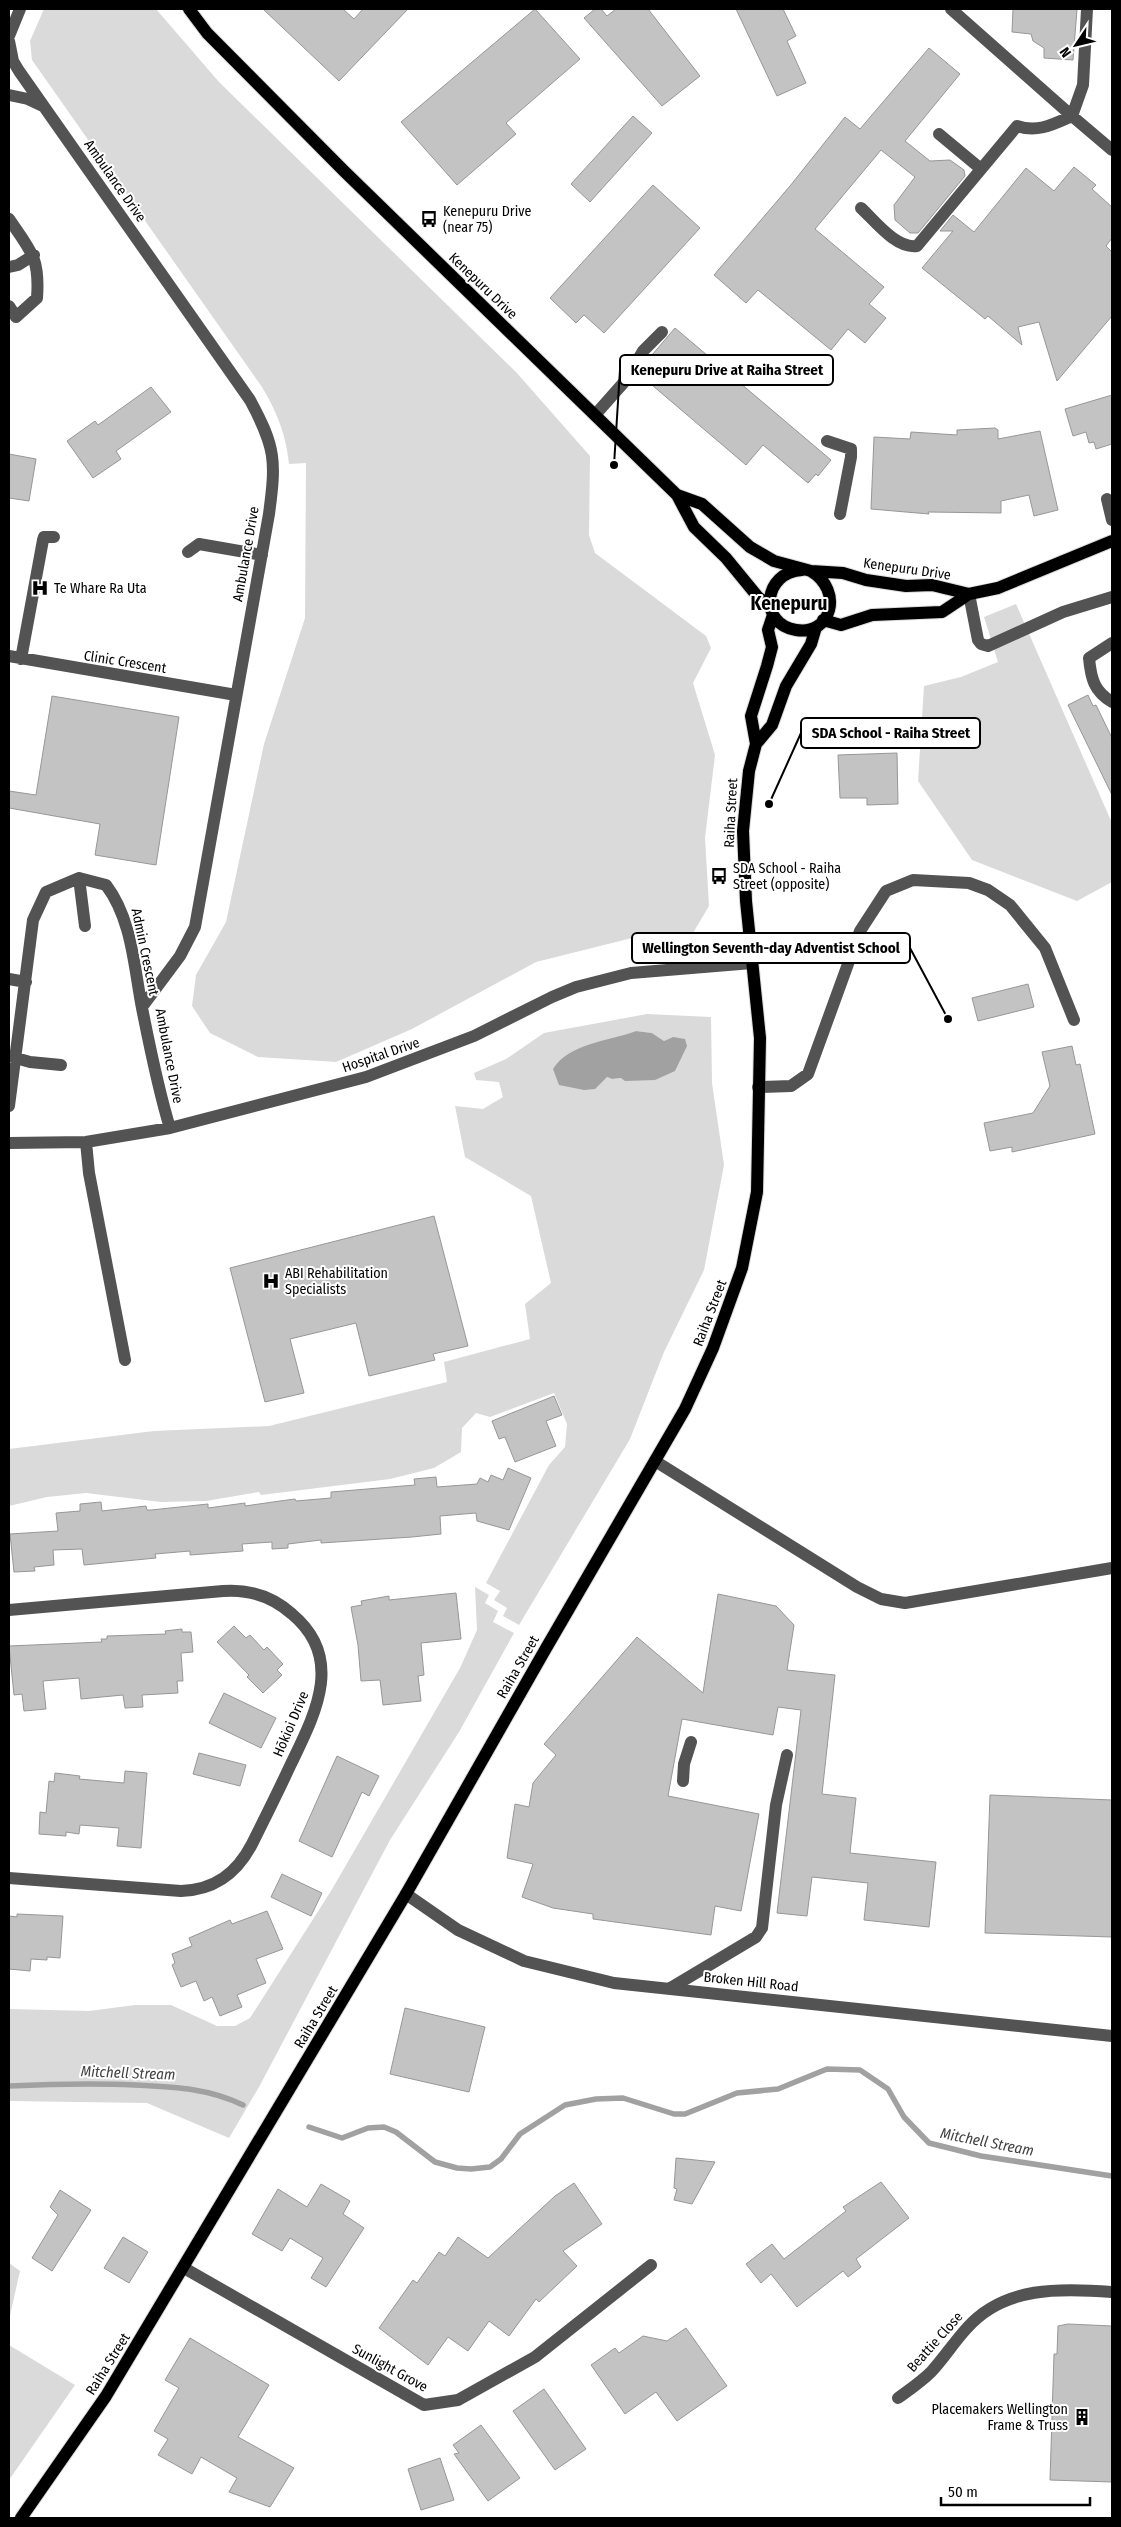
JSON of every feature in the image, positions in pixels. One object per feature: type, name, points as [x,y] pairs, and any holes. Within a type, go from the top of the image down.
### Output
[{"type":"main road","name":"Kenepuru Drive","points":[[189,9],[207,33],[344,171],[677,495],[694,527],[726,558],[787,628],[807,630],[820,624],[840,625],[872,616],[942,612],[969,594],[998,588],[1112,541]]},
{"type":"main road","name":"Kenepuru Drive","points":[[677,495],[702,504],[750,547],[774,561],[807,570]]},
{"type":"main road","name":"Kenepuru Drive","points":[[772,610],[770,597],[776,581],[792,570],[843,573],[866,580],[906,586],[932,585],[969,594]]},
{"type":"main road","points":[[807,570],[820,576],[830,593],[831,603],[820,624]]},
{"type":"main road","name":"Raiha Street","points":[[20,2518],[106,2396],[406,1894],[685,1409],[713,1348],[742,1268],[757,1192],[760,1038],[746,902],[743,831],[749,771],[756,744],[751,716],[768,666],[772,647],[768,630],[772,610]]},
{"type":"main road","name":"Raiha Street","points":[[756,744],[772,725],[786,686],[811,644],[820,624]]},
{"type":"street","points":[[9,36],[20,9]]},
{"type":"street","points":[[951,9],[1112,150]]},
{"type":"street","points":[[861,208],[899,243],[910,247],[917,246],[1017,126],[1027,130],[1044,128],[1072,116],[1083,85],[1086,9]]},
{"type":"street","name":"Ambulance Drive","points":[[9,41],[13,61],[250,400],[267,431],[273,456],[274,476],[262,555],[194,926],[180,956],[142,1007],[170,1128]]},
{"type":"street","points":[[9,95],[28,99],[45,107]]},
{"type":"street","points":[[939,134],[981,168]]},
{"type":"street","points":[[9,219],[34,255],[39,274],[37,298],[16,317],[9,306]]},
{"type":"street","points":[[9,267],[34,255]]},
{"type":"street","points":[[595,415],[626,380],[642,351],[662,332]]},
{"type":"street","points":[[827,441],[851,449],[840,514]]},
{"type":"street","points":[[1107,499],[1112,520]]},
{"type":"street","points":[[15,657],[43,540],[44,537],[54,537]]},
{"type":"street","points":[[188,552],[199,544],[262,555]]},
{"type":"street","points":[[969,594],[978,640],[981,644],[988,646],[1063,612],[1112,597]]},
{"type":"street","points":[[1112,644],[1090,658],[1091,677],[1097,692],[1112,702]]},
{"type":"street","name":"Clinic Crescent","points":[[15,657],[236,695]]},
{"type":"street","points":[[9,1106],[13,1057],[26,982],[25,968],[33,920],[46,892],[79,878],[86,926]]},
{"type":"street","name":"Admin Crescent","points":[[79,878],[106,884],[119,901],[134,963],[142,1007]]},
{"type":"street","points":[[758,1087],[791,1086],[808,1074],[860,932],[886,892],[913,880],[969,883],[988,890],[1010,905],[1046,948],[1074,1020]]},
{"type":"street","name":"Hospital Drive","points":[[9,1143],[86,1142],[170,1128],[366,1077],[465,1040],[576,987],[631,974],[752,963]]},
{"type":"street","points":[[9,979],[26,982]]},
{"type":"street","points":[[13,1057],[30,1062],[61,1065]]},
{"type":"street","points":[[86,1142],[89,1173],[125,1360]]},
{"type":"street","points":[[655,1462],[881,1599],[904,1603],[1112,1568]]},
{"type":"street","name":"Hōkioi Drive","points":[[9,1610],[223,1590],[251,1591],[281,1604],[307,1630],[319,1657],[322,1683],[315,1713],[252,1844],[245,1858],[227,1878],[208,1887],[181,1891],[9,1878]]},
{"type":"street","points":[[683,1781],[684,1764],[691,1742]]},
{"type":"street","points":[[669,1989],[756,1937],[762,1928],[776,1805],[787,1755]]},
{"type":"street","name":"Broken Hill Road","points":[[406,1894],[458,1930],[524,1961],[614,1983],[1112,2036]]},
{"type":"street","name":"Sunlight Grove","points":[[184,2268],[424,2405],[458,2400],[535,2357],[651,2266]]},
{"type":"street","name":"Beattie Close","points":[[898,2398],[930,2373],[980,2315],[1001,2302],[1020,2295],[1045,2290],[1112,2292]]},
{"type":"shaded area","points":[[44,9],[156,9],[219,82],[516,372],[590,456],[589,535],[595,553],[706,636],[711,648],[693,683],[715,755],[705,838],[709,906],[693,933],[640,936],[536,962],[412,1029],[336,1062],[258,1057],[210,1033],[192,1006],[196,975],[226,922],[264,744],[305,618],[306,463],[289,464],[286,443],[280,424],[262,387],[32,60],[30,41]]},
{"type":"shaded area","points":[[1016,604],[1112,823],[1112,882],[1077,901],[972,860],[918,781],[924,686],[961,677],[998,662],[984,617]]},
{"type":"shaded area","points":[[647,1014],[711,1017],[712,1083],[724,1165],[704,1270],[664,1352],[630,1439],[519,1625],[503,1616],[507,1608],[494,1600],[500,1591],[486,1583],[549,1465],[565,1447],[567,1424],[554,1393],[490,1417],[476,1413],[462,1428],[461,1452],[434,1468],[390,1479],[261,1495],[259,1492],[206,1501],[161,1502],[86,1493],[47,1497],[9,1506],[9,1449],[154,1431],[269,1426],[447,1382],[444,1362],[530,1339],[525,1304],[551,1283],[531,1196],[465,1157],[455,1106],[483,1109],[503,1097],[499,1082],[476,1080],[474,1073],[506,1059],[544,1033]],"holes":[[[636,1031],[652,1033],[664,1041],[673,1037],[621,1078],[612,1079],[607,1077],[597,1084],[614,1039]]]},
{"type":"shaded area","points":[[636,1031],[652,1033],[664,1041],[673,1037],[685,1039],[687,1046],[675,1071],[655,1080],[625,1081],[621,1078],[612,1079],[607,1077],[595,1089],[584,1090],[559,1085],[553,1069],[560,1060],[579,1048]]},
{"type":"shaded area","points":[[475,1587],[489,1595],[485,1603],[498,1611],[493,1622],[514,1633],[459,1732],[390,1840],[259,2087],[229,2138],[147,2103],[9,2101],[9,2009],[89,2011],[135,2005],[171,2005],[217,2026],[235,2026],[250,2018],[331,1891],[460,1668],[477,1630]]},
{"type":"shaded area","points":[[9,2263],[20,2271],[9,2320]]},
{"type":"shaded area","points":[[9,2345],[75,2385],[9,2480]]},
{"type":"building","points":[[263,9],[343,9],[354,19],[363,9],[408,9],[339,81]]},
{"type":"building","points":[[535,9],[580,59],[506,123],[516,134],[457,185],[401,122]]},
{"type":"building","points":[[595,9],[601,9],[607,16],[616,9],[648,9],[700,76],[662,106],[584,18]]},
{"type":"building","points":[[736,9],[783,9],[796,36],[787,41],[806,83],[777,96]]},
{"type":"building","points":[[1013,9],[1077,9],[1073,60],[1044,58],[1044,48],[1033,41],[1031,34],[1012,32]]},
{"type":"building","points":[[929,48],[960,74],[905,141],[930,161],[950,160],[964,170],[965,176],[918,233],[910,233],[895,220],[894,205],[915,177],[881,150],[815,229],[884,287],[869,304],[886,318],[865,343],[848,329],[831,350],[758,290],[746,303],[714,275],[790,186],[845,117],[860,129]]},
{"type":"building","points":[[633,116],[652,133],[590,202],[571,184]]},
{"type":"building","points":[[1074,167],[1096,185],[1092,189],[1112,207],[1112,238],[1106,246],[1112,252],[1112,316],[1057,381],[1039,322],[1018,327],[1022,345],[988,316],[985,319],[922,268],[953,231],[940,231],[953,215],[974,232],[1026,168],[1054,191]]},
{"type":"building","points":[[653,185],[700,228],[604,333],[584,315],[576,323],[550,298]]},
{"type":"building","points":[[675,328],[831,460],[818,476],[816,474],[808,483],[763,445],[746,465],[639,374],[646,362]]},
{"type":"building","points":[[151,387],[171,412],[116,451],[121,459],[93,478],[67,441],[95,421],[98,425]]},
{"type":"building","points":[[1112,395],[1112,444],[1096,449],[1094,442],[1089,443],[1086,432],[1073,436],[1065,409]]},
{"type":"building","points":[[995,428],[998,430],[998,439],[1040,431],[1058,510],[1034,516],[1029,495],[1001,501],[1001,513],[928,512],[929,514],[871,509],[874,437],[910,439],[911,432],[957,435],[957,430]]},
{"type":"building","points":[[9,454],[36,459],[29,501],[9,498]]},
{"type":"building","points":[[1088,695],[1093,706],[1096,705],[1112,738],[1112,795],[1068,705]]},
{"type":"building","points":[[52,696],[179,717],[156,865],[95,855],[100,824],[9,808],[9,791],[36,795]]},
{"type":"building","points":[[897,753],[898,804],[867,805],[867,798],[840,798],[838,755]]},
{"type":"building","points":[[1028,984],[1034,1007],[978,1021],[972,998]]},
{"type":"building","points":[[1072,1046],[1076,1065],[1080,1064],[1095,1134],[1012,1152],[1012,1147],[990,1151],[984,1123],[1033,1113],[1050,1086],[1042,1052]]},
{"type":"building","name":"ABI Rehabilitation Specialists","points":[[434,1216],[468,1346],[433,1354],[435,1360],[369,1376],[356,1323],[290,1339],[304,1393],[265,1402],[230,1268]]},
{"type":"building","points":[[554,1396],[562,1415],[546,1421],[556,1446],[515,1462],[505,1437],[499,1439],[492,1421]]},
{"type":"building","points":[[508,1468],[531,1478],[509,1530],[477,1521],[476,1513],[440,1516],[441,1534],[321,1543],[321,1540],[288,1544],[288,1548],[272,1549],[272,1542],[242,1544],[243,1551],[190,1555],[190,1551],[155,1554],[156,1558],[84,1565],[82,1549],[53,1550],[54,1565],[34,1567],[35,1571],[14,1572],[10,1534],[58,1531],[56,1513],[80,1511],[80,1504],[101,1502],[102,1511],[146,1506],[147,1510],[151,1510],[208,1504],[208,1508],[245,1503],[245,1506],[295,1499],[296,1501],[331,1498],[331,1492],[415,1485],[414,1479],[436,1477],[437,1487],[477,1484],[480,1478],[488,1482],[491,1475],[503,1480]]},
{"type":"building","points":[[456,1593],[461,1639],[421,1643],[424,1675],[418,1676],[421,1701],[383,1705],[380,1680],[361,1681],[358,1645],[351,1607],[362,1605],[361,1601],[389,1596],[389,1600]]},
{"type":"building","points":[[718,1594],[776,1606],[794,1625],[787,1670],[835,1675],[822,1794],[856,1798],[850,1853],[936,1862],[929,1927],[864,1920],[868,1883],[812,1877],[807,1916],[777,1913],[801,1710],[778,1707],[773,1735],[682,1719],[668,1796],[759,1814],[741,1911],[715,1906],[711,1935],[593,1919],[593,1914],[553,1908],[522,1897],[533,1864],[507,1858],[515,1804],[529,1807],[533,1783],[556,1755],[544,1744],[637,1637],[703,1693]]},
{"type":"building","points":[[234,1626],[246,1638],[250,1635],[264,1650],[267,1647],[283,1664],[277,1670],[282,1675],[263,1693],[247,1677],[249,1675],[217,1642]]},
{"type":"building","points":[[182,1629],[182,1632],[191,1632],[193,1652],[181,1653],[183,1681],[177,1681],[178,1693],[142,1695],[143,1707],[125,1708],[123,1695],[81,1699],[79,1678],[43,1681],[46,1709],[24,1711],[22,1694],[14,1695],[9,1646],[102,1642],[101,1639],[107,1639],[107,1636],[166,1634],[165,1631]]},
{"type":"building","points":[[224,1693],[276,1718],[261,1748],[209,1723]]},
{"type":"building","points":[[199,1753],[246,1765],[240,1786],[193,1774]]},
{"type":"building","points":[[337,1756],[379,1776],[369,1796],[362,1792],[332,1857],[299,1841]]},
{"type":"building","points":[[125,1771],[147,1773],[141,1848],[117,1846],[119,1828],[80,1825],[79,1834],[66,1832],[66,1836],[39,1834],[40,1812],[46,1813],[49,1781],[54,1782],[55,1773],[80,1776],[79,1779],[124,1783]]},
{"type":"building","points":[[990,1795],[1112,1800],[1112,1937],[985,1933]]},
{"type":"building","points":[[282,1874],[322,1893],[311,1916],[271,1897]]},
{"type":"building","points":[[267,1911],[283,1949],[256,1959],[266,1983],[237,1995],[242,2007],[220,2016],[212,1997],[204,2001],[196,1981],[181,1987],[172,1965],[175,1963],[172,1954],[192,1946],[189,1938],[230,1920],[232,1924]]},
{"type":"building","points":[[17,1914],[63,1916],[60,1958],[47,1957],[47,1960],[31,1959],[30,1971],[9,1969],[9,1916],[17,1917]]},
{"type":"building","points":[[405,2008],[485,2027],[469,2092],[390,2074]]},
{"type":"building","points":[[676,2158],[715,2162],[692,2204],[674,2200],[677,2189],[674,2188]]},
{"type":"building","points":[[881,2182],[909,2218],[856,2259],[861,2267],[848,2277],[843,2271],[797,2307],[771,2274],[761,2283],[746,2264],[772,2244],[784,2259],[846,2211],[843,2207]]},
{"type":"building","points":[[574,2183],[602,2224],[563,2251],[577,2266],[539,2302],[536,2299],[509,2336],[489,2321],[468,2351],[448,2337],[428,2365],[379,2328],[413,2280],[417,2283],[439,2252],[445,2256],[458,2237],[488,2258],[555,2196]]},
{"type":"building","points":[[321,2184],[350,2201],[343,2214],[364,2228],[326,2287],[311,2278],[323,2258],[290,2238],[282,2251],[252,2234],[278,2189],[307,2207]]},
{"type":"building","points":[[60,2190],[91,2210],[52,2271],[32,2258],[58,2215],[50,2207]]},
{"type":"building","points":[[123,2237],[148,2252],[129,2283],[104,2268]]},
{"type":"building","name":"Placemakers Wellington Frame & Truss","points":[[1068,2324],[1112,2326],[1112,2482],[1050,2480],[1054,2354],[1057,2354],[1058,2326]]},
{"type":"building","points":[[686,2328],[727,2386],[677,2421],[656,2392],[625,2414],[591,2365],[615,2348],[619,2353],[643,2336],[667,2341]]},
{"type":"building","points":[[190,2338],[269,2385],[238,2437],[294,2468],[270,2507],[229,2492],[237,2478],[201,2457],[192,2474],[158,2455],[168,2439],[154,2431],[179,2388],[165,2380]]},
{"type":"building","points":[[544,2389],[586,2449],[555,2470],[513,2411]]},
{"type":"building","points":[[481,2425],[520,2478],[488,2501],[454,2454],[459,2453],[453,2445]]},
{"type":"building","points":[[440,2458],[454,2500],[421,2510],[408,2469]]},
{"type":"waterway","name":"Mitchell Stream","points":[[309,2127],[342,2138],[368,2128],[384,2127],[396,2132],[435,2162],[457,2168],[471,2169],[490,2167],[501,2159],[520,2134],[565,2105],[596,2099],[623,2098],[674,2114],[685,2114],[737,2093],[778,2089],[827,2069],[860,2070],[888,2089],[904,2117],[929,2143],[981,2156],[1112,2176]]},
{"type":"waterway","name":"Mitchell Stream","points":[[9,2086],[119,2084],[190,2089],[217,2095],[243,2105]]},
{"type":"place","name":"Kenepuru Drive (near 75)","points":[[429,219]]},
{"type":"place","name":"Kenepuru Drive at Raiha Street","points":[[614,465]]},
{"type":"place","name":"Te Whare Ra Uta","points":[[40,588]]},
{"type":"place","name":"SDA School - Raiha Street","points":[[769,804]]},
{"type":"place","name":"SDA School - Raiha Street (opposite)","points":[[719,876]]},
{"type":"place","name":"Wellington Seventh-day Adventist School","points":[[948,1019]]},
{"type":"place","name":"ABI Rehabilitation Specialists","points":[[271,1281]]},
{"type":"place","name":"Placemakers Wellington Frame & Truss","points":[[1082,2417]]},
{"type":"district","name":"Kenepuru","points":[[789,603]]}]
